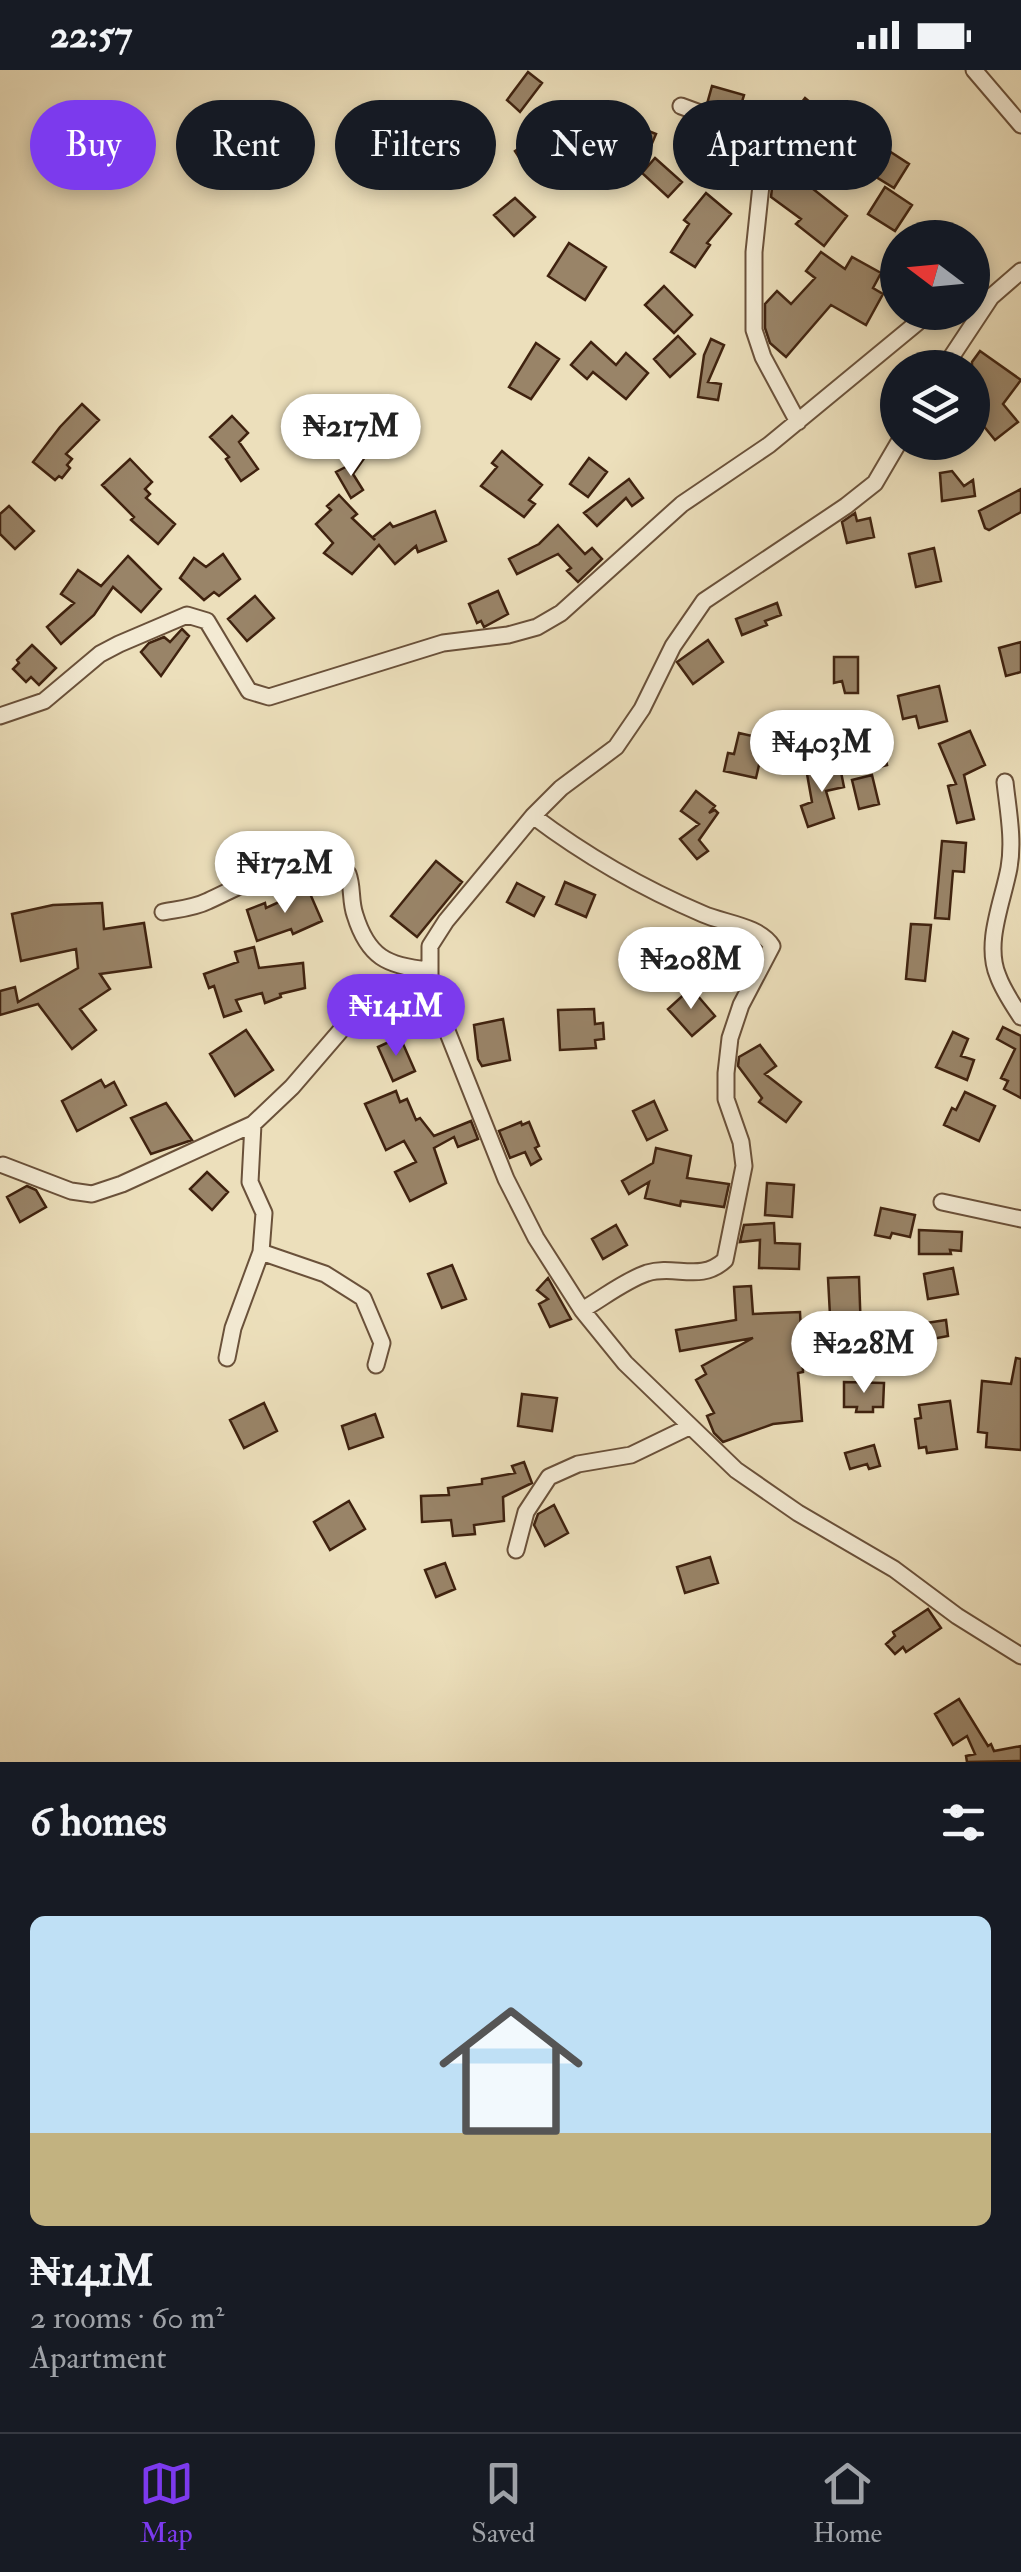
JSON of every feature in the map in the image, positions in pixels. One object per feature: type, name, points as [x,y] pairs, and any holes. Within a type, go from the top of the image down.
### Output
[{"type":"street","points":[[974,70],[1021,125]]},
{"type":"street","points":[[761,190],[754,252],[754,330],[763,357],[798,422]]},
{"type":"street","points":[[956,350],[992,297],[1021,270]]},
{"type":"street","points":[[0,716],[44,702],[100,654],[187,615],[208,621],[249,690],[268,697],[426,647],[508,635],[536,626],[561,613],[682,504],[798,422],[909,330]]},
{"type":"street","points":[[888,460],[875,483],[704,601],[673,646],[642,709],[616,748],[561,788],[533,816],[446,921],[430,946],[428,970],[430,988],[506,1178],[536,1238],[582,1310],[624,1363],[752,1481],[894,1568],[957,1616],[1021,1656]]},
{"type":"street","points":[[1005,782],[1010,866],[999,906],[993,956],[998,977],[1021,1017]]},
{"type":"street","points":[[533,816],[610,868],[706,916],[759,933],[772,946],[741,1005],[730,1038],[726,1099],[744,1166],[725,1260],[694,1274],[653,1271],[641,1275],[582,1310]]},
{"type":"street","points":[[163,912],[207,902],[280,869],[334,867],[348,874],[354,913],[374,951],[396,967],[428,970]]},
{"type":"street","points":[[3,1165],[71,1192],[92,1194],[122,1184],[253,1124],[292,1087],[360,1008],[373,1000],[430,988]]},
{"type":"street","points":[[227,1358],[233,1328],[260,1252],[264,1213],[250,1182],[253,1124]]},
{"type":"street","points":[[942,1202],[1021,1219]]},
{"type":"street","points":[[260,1252],[324,1274],[364,1298],[382,1343],[376,1366]]},
{"type":"street","points":[[516,1550],[526,1512],[549,1478],[578,1464],[631,1455],[689,1427]]},
{"type":"building","points":[[528,72],[542,83],[529,100],[516,100],[516,108],[507,100]]},
{"type":"building","points":[[712,86],[744,95],[742,100],[708,100]]},
{"type":"building","points":[[892,153],[909,164],[892,187]]},
{"type":"building","points":[[655,158],[673,174],[675,190],[668,197],[653,183]]},
{"type":"building","points":[[772,190],[814,190],[847,216],[824,246],[796,224],[801,219],[771,197]]},
{"type":"building","points":[[883,190],[912,205],[902,220],[880,222],[868,214]]},
{"type":"building","points":[[706,193],[731,214],[707,243],[710,245],[695,267],[671,252],[689,224],[684,220]]},
{"type":"building","points":[[515,198],[535,217],[514,236],[494,215]]},
{"type":"building","points":[[569,243],[606,267],[585,300],[548,276]]},
{"type":"building","points":[[821,252],[845,269],[852,257],[880,272],[873,288],[880,292],[880,299],[866,325],[831,305],[786,357],[770,343],[765,328],[765,304],[777,291],[791,304],[815,278],[806,271]]},
{"type":"building","points":[[664,286],[692,315],[674,333],[645,305]]},
{"type":"building","points":[[678,336],[695,354],[670,377],[654,359]]},
{"type":"building","points":[[711,339],[724,345],[708,382],[721,384],[718,400],[698,397],[704,355]]},
{"type":"building","points":[[591,342],[616,365],[626,353],[648,373],[626,399],[593,372],[587,379],[571,365]]},
{"type":"building","points":[[536,343],[559,359],[531,399],[509,387]]},
{"type":"building","points":[[990,358],[1021,380],[1003,404],[1018,422],[995,440],[990,434]]},
{"type":"building","points":[[82,404],[99,420],[66,454],[72,459],[67,465],[70,468],[55,480],[33,462]]},
{"type":"building","points":[[232,416],[248,433],[239,442],[258,469],[241,481],[226,459],[229,457],[210,437]]},
{"type":"building","points":[[338,417],[356,430],[340,454],[322,441]]},
{"type":"building","points":[[502,451],[542,485],[529,500],[535,504],[524,517],[481,486],[497,467],[492,463]]},
{"type":"building","points":[[365,457],[353,474],[363,490],[351,498],[336,472]]},
{"type":"building","points":[[589,458],[607,472],[588,497],[570,484]]},
{"type":"building","points":[[130,459],[152,482],[145,489],[150,494],[146,498],[175,524],[158,544],[131,520],[134,517],[102,485]]},
{"type":"building","points":[[952,471],[964,486],[973,480],[975,496],[942,501],[940,473]]},
{"type":"building","points":[[629,479],[643,498],[632,506],[626,498],[597,526],[584,513]]},
{"type":"building","points":[[1021,489],[1021,512],[989,530],[985,528],[979,511]]},
{"type":"building","points":[[339,495],[357,514],[352,518],[375,540],[373,537],[390,523],[393,527],[435,511],[446,541],[418,552],[416,546],[395,564],[379,545],[352,574],[324,553],[333,543],[316,524],[331,510],[327,506]]},
{"type":"building","points":[[9,506],[34,531],[15,549],[0,534],[0,514]]},
{"type":"building","points":[[855,513],[857,521],[870,518],[874,537],[847,543],[842,522]]},
{"type":"building","points":[[558,525],[585,554],[592,548],[602,559],[578,582],[558,554],[517,574],[509,559],[539,544]]},
{"type":"building","points":[[934,548],[941,581],[916,587],[909,554]]},
{"type":"building","points":[[223,554],[240,579],[219,596],[214,592],[204,600],[180,578],[194,558],[206,567]]},
{"type":"building","points":[[128,556],[161,589],[141,612],[113,587],[94,615],[61,644],[47,627],[74,603],[61,594],[78,570],[101,586]]},
{"type":"building","points":[[498,591],[508,614],[484,627],[481,621],[477,623],[469,604]]},
{"type":"building","points":[[255,596],[274,618],[247,641],[228,619]]},
{"type":"building","points":[[777,603],[781,615],[742,635],[736,619]]},
{"type":"building","points":[[182,629],[189,636],[161,676],[141,652],[149,643],[164,637],[170,642]]},
{"type":"building","points":[[708,640],[723,662],[693,684],[677,662]]},
{"type":"building","points":[[1021,642],[1021,672],[1006,676],[999,648]]},
{"type":"building","points":[[32,645],[56,668],[39,685],[31,677],[26,682],[13,669]]},
{"type":"building","points":[[834,657],[858,657],[858,693],[845,693],[842,681],[834,683]]},
{"type":"building","points":[[939,686],[947,721],[919,728],[916,716],[903,719],[898,696]]},
{"type":"building","points":[[970,731],[985,765],[964,775],[974,819],[957,823],[948,786],[956,784],[939,744]]},
{"type":"building","points":[[880,732],[887,765],[863,771],[856,737]]},
{"type":"building","points":[[739,733],[765,739],[756,778],[724,771],[728,753],[734,754]]},
{"type":"building","points":[[840,767],[844,787],[826,791],[834,818],[808,827],[801,806],[812,802],[807,774]]},
{"type":"building","points":[[872,775],[879,804],[859,809],[852,780]]},
{"type":"building","points":[[696,791],[715,806],[709,813],[718,813],[699,840],[708,851],[697,859],[680,839],[699,824],[681,811]]},
{"type":"building","points":[[942,841],[966,843],[964,872],[953,871],[949,919],[935,918]]},
{"type":"building","points":[[436,861],[462,882],[417,937],[391,916]]},
{"type":"building","points":[[565,882],[595,895],[586,917],[556,904]]},
{"type":"building","points":[[517,883],[544,897],[534,916],[507,902]]},
{"type":"building","points":[[308,889],[322,921],[293,934],[291,929],[257,941],[247,910],[265,903],[266,908]]},
{"type":"building","points":[[102,903],[104,929],[144,923],[151,967],[100,974],[110,989],[80,1009],[96,1030],[72,1049],[38,1004],[0,1015],[0,991],[15,987],[18,1002],[78,968],[76,949],[21,961],[12,914],[53,905]]},
{"type":"building","points":[[911,924],[931,925],[925,981],[906,979]]},
{"type":"building","points":[[254,947],[259,968],[303,963],[305,988],[280,994],[281,997],[265,1003],[262,993],[236,1000],[241,1011],[224,1017],[214,986],[209,988],[204,974],[238,962],[235,952]]},
{"type":"building","points":[[691,988],[715,1016],[692,1036],[668,1009]]},
{"type":"building","points":[[594,1009],[595,1024],[603,1023],[604,1039],[595,1040],[596,1048],[560,1050],[558,1010]]},
{"type":"building","points":[[503,1019],[510,1060],[482,1066],[474,1025]]},
{"type":"building","points":[[1003,1027],[1021,1036],[1021,1098],[1004,1089],[1008,1081],[1001,1078],[1015,1049],[997,1039]]},
{"type":"building","points":[[246,1030],[273,1070],[235,1096],[210,1054]]},
{"type":"building","points":[[953,1032],[968,1039],[961,1056],[974,1060],[967,1080],[936,1067]]},
{"type":"building","points":[[400,1037],[415,1071],[393,1081],[378,1047]]},
{"type":"building","points":[[760,1045],[776,1066],[765,1074],[801,1102],[786,1122],[759,1102],[762,1098],[738,1066],[739,1057]]},
{"type":"building","points":[[101,1080],[105,1087],[114,1082],[126,1105],[77,1131],[62,1101]]},
{"type":"building","points":[[396,1091],[400,1102],[407,1099],[416,1120],[420,1118],[434,1136],[471,1121],[478,1139],[458,1147],[454,1137],[434,1148],[446,1183],[410,1201],[395,1172],[416,1162],[404,1141],[386,1150],[365,1104]]},
{"type":"building","points":[[965,1092],[995,1106],[979,1141],[944,1125]]},
{"type":"building","points":[[654,1101],[667,1130],[647,1140],[633,1111]]},
{"type":"building","points":[[166,1103],[192,1140],[151,1154],[131,1118]]},
{"type":"building","points":[[529,1122],[539,1146],[535,1148],[541,1159],[531,1165],[525,1152],[510,1158],[499,1131]]},
{"type":"building","points":[[656,1148],[691,1156],[687,1178],[729,1184],[724,1207],[681,1201],[680,1206],[645,1198],[649,1182],[629,1194],[622,1181],[653,1163]]},
{"type":"building","points":[[207,1172],[228,1192],[212,1210],[190,1189]]},
{"type":"building","points":[[767,1183],[794,1185],[792,1217],[765,1215]]},
{"type":"building","points":[[27,1186],[36,1190],[46,1207],[20,1222],[7,1197]]},
{"type":"building","points":[[881,1208],[915,1215],[910,1237],[875,1235]]},
{"type":"building","points":[[774,1223],[775,1243],[800,1244],[799,1269],[759,1268],[760,1240],[740,1242],[744,1225]]},
{"type":"building","points":[[616,1225],[627,1245],[603,1259],[592,1239]]},
{"type":"building","points":[[919,1230],[962,1232],[961,1251],[919,1254]]},
{"type":"building","points":[[452,1265],[466,1299],[442,1308],[428,1274]]},
{"type":"building","points":[[953,1268],[958,1294],[928,1299],[924,1274]]},
{"type":"building","points":[[859,1277],[861,1333],[831,1334],[828,1278]]},
{"type":"building","points":[[548,1278],[571,1319],[550,1327],[539,1304],[548,1299],[537,1290]]},
{"type":"building","points":[[751,1286],[753,1314],[800,1312],[803,1372],[798,1373],[802,1421],[773,1424],[723,1442],[714,1433],[707,1416],[714,1413],[696,1380],[706,1374],[702,1366],[753,1338],[680,1351],[676,1330],[736,1320],[734,1287]]},
{"type":"building","points":[[946,1320],[948,1336],[900,1345],[902,1372],[887,1374],[883,1333],[914,1330],[913,1325]]},
{"type":"building","points":[[1016,1358],[1021,1359],[1021,1450],[986,1447],[987,1433],[978,1432],[982,1381],[1011,1384]]},
{"type":"building","points":[[844,1382],[884,1383],[883,1407],[873,1407],[873,1412],[856,1412],[857,1407],[844,1407]]},
{"type":"building","points":[[522,1394],[557,1398],[552,1431],[518,1426]]},
{"type":"building","points":[[950,1401],[957,1449],[927,1453],[926,1447],[919,1448],[915,1419],[921,1418],[919,1405]]},
{"type":"building","points":[[264,1403],[277,1431],[244,1448],[230,1420]]},
{"type":"building","points":[[375,1414],[383,1437],[349,1449],[342,1426]]},
{"type":"building","points":[[874,1445],[880,1466],[869,1469],[867,1464],[850,1469],[845,1453]]},
{"type":"building","points":[[524,1462],[532,1483],[503,1497],[504,1521],[474,1525],[475,1534],[453,1536],[451,1520],[422,1522],[421,1496],[449,1495],[448,1488],[482,1484],[482,1479],[515,1473],[512,1466]]},
{"type":"building","points":[[349,1501],[365,1529],[330,1550],[314,1522]]},
{"type":"building","points":[[554,1505],[568,1533],[545,1546],[534,1525],[538,1514]]},
{"type":"building","points":[[710,1557],[718,1583],[685,1593],[677,1567]]},
{"type":"building","points":[[445,1563],[455,1589],[436,1597],[425,1570]]},
{"type":"building","points":[[928,1609],[941,1628],[906,1652],[903,1647],[895,1654],[886,1644],[895,1636],[893,1632]]},
{"type":"building","points":[[959,1699],[988,1746],[991,1744],[994,1751],[1021,1746],[1021,1761],[967,1762],[966,1756],[975,1754],[967,1736],[953,1745],[935,1714]]}]
